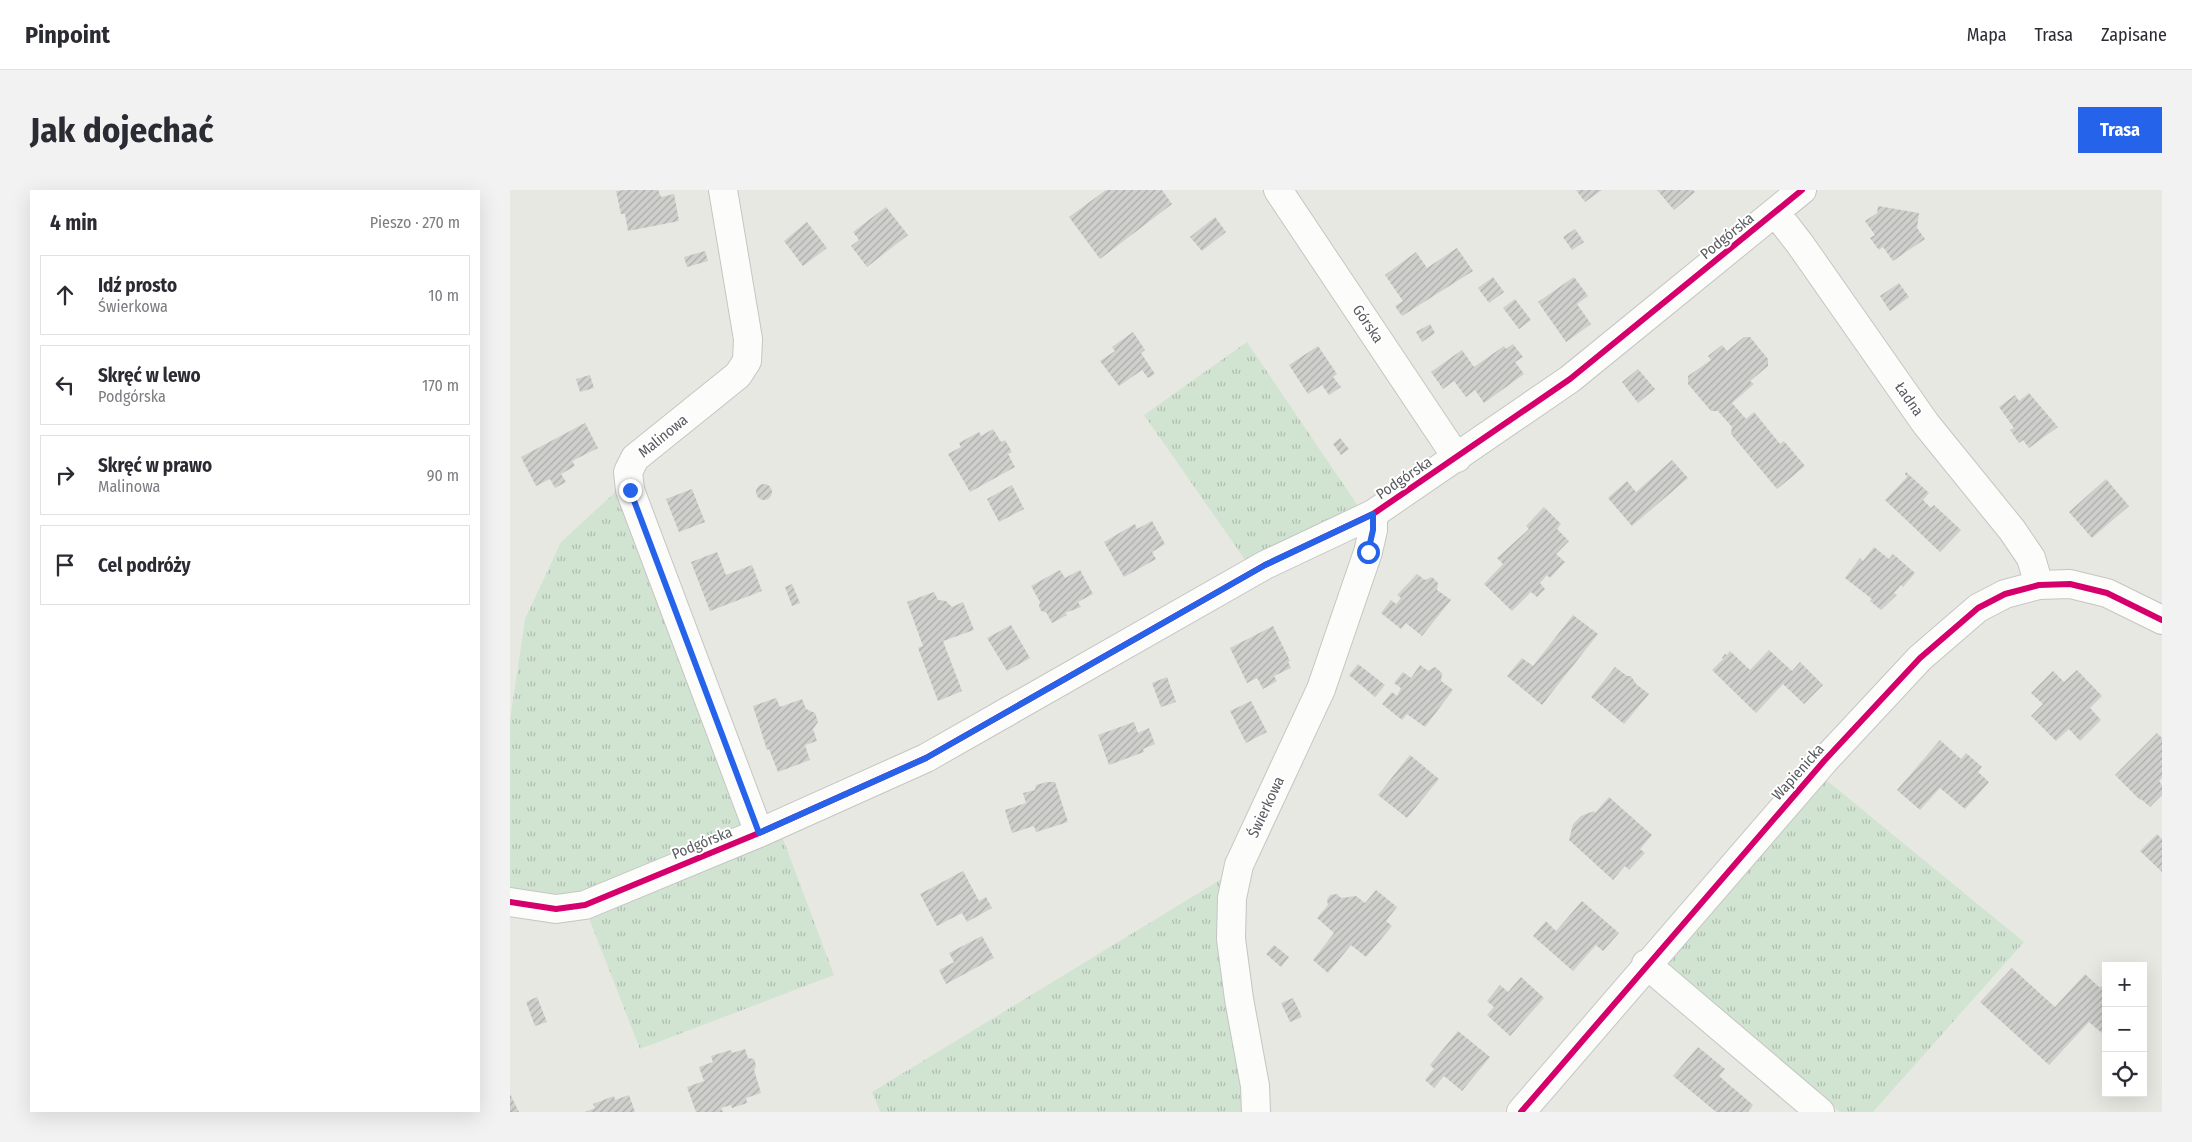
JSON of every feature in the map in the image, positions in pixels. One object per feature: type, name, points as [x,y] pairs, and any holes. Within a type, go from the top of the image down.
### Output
[{"type":"street","name":"Malinowa","points":[[723,190],[748,339],[747,361],[738,375],[636,458],[628,472],[630,490],[759,833]]},
{"type":"street","name":"Górska","points":[[1278,190],[1457,458]]},
{"type":"street","name":"Podgórska","points":[[510,902],[556,909],[585,905],[759,833],[926,758],[1265,565],[1373,514],[1570,380],[1802,190]]},
{"type":"street","name":"Ładna","points":[[1776,213],[1800,244],[1926,424],[2012,530],[2031,558],[2039,585]]},
{"type":"street","name":"Świerkowa","points":[[1256,1112],[1255,1086],[1239,999],[1231,939],[1232,898],[1239,865],[1321,689],[1368,552],[1373,530],[1373,514]]},
{"type":"street","name":"Wapienicka","points":[[1521,1112],[1646,964],[1824,761],[1920,658],[1978,608],[2005,594],[2039,585],[2070,584],[2107,593],[2162,620]]},
{"type":"street","points":[[1646,964],[1820,1112]]},
{"type":"green space","points":[[1247,342],[1358,506],[1248,564],[1144,415]]},
{"type":"green space","points":[[622,486],[747,823],[742,832],[584,899],[510,896],[510,720],[525,619],[561,542]]},
{"type":"green space","points":[[1825,779],[2024,942],[1873,1112],[1840,1112],[1667,965]]},
{"type":"green space","points":[[782,836],[834,975],[640,1049],[588,916]]},
{"type":"green space","points":[[1228,875],[1248,1112],[880,1112],[872,1092]]},
{"type":"building","points":[[658,190],[661,197],[674,194],[679,221],[628,231],[625,214],[621,214],[616,191]]},
{"type":"building","points":[[1106,190],[1162,190],[1172,204],[1100,259],[1069,217]]},
{"type":"building","points":[[1576,190],[1602,190],[1585,202]]},
{"type":"building","points":[[1657,190],[1693,190],[1695,192],[1674,210]]},
{"type":"building","points":[[1878,206],[1919,213],[1917,228],[1925,239],[1893,261],[1883,247],[1879,250],[1870,238],[1875,235],[1865,221],[1877,213]]},
{"type":"building","points":[[886,207],[908,235],[867,267],[851,246],[859,240],[853,232]]},
{"type":"building","points":[[1215,217],[1226,232],[1202,251],[1190,237]]},
{"type":"building","points":[[807,222],[827,248],[803,266],[784,241]]},
{"type":"building","points":[[1575,229],[1584,242],[1572,250],[1563,237]]},
{"type":"building","points":[[1457,248],[1473,271],[1402,316],[1395,306],[1403,301],[1385,275],[1416,252],[1427,268]]},
{"type":"building","points":[[705,251],[708,261],[687,267],[684,257]]},
{"type":"building","points":[[1493,277],[1504,292],[1489,303],[1478,288]]},
{"type":"building","points":[[1574,277],[1588,296],[1577,304],[1591,324],[1566,342],[1538,302]]},
{"type":"building","points":[[1899,283],[1909,297],[1890,311],[1880,296]]},
{"type":"building","points":[[1515,299],[1531,320],[1519,329],[1503,308]]},
{"type":"building","points":[[1430,324],[1435,333],[1422,342],[1416,332]]},
{"type":"building","points":[[1133,332],[1145,350],[1141,353],[1155,374],[1148,378],[1142,370],[1119,386],[1100,361],[1115,351],[1112,347]]},
{"type":"building","points":[[1744,337],[1750,337],[1768,359],[1768,366],[1750,381],[1754,384],[1732,403],[1746,419],[1754,412],[1780,444],[1784,441],[1805,466],[1777,489],[1731,434],[1732,427],[1718,411],[1711,411],[1688,384],[1688,376],[1711,360],[1708,356],[1722,345],[1727,351]]},
{"type":"building","points":[[1513,344],[1523,357],[1515,362],[1524,374],[1484,403],[1475,390],[1466,397],[1454,381],[1443,389],[1431,372],[1462,350],[1474,367],[1504,346],[1506,349]]},
{"type":"building","points":[[1318,346],[1337,374],[1333,377],[1341,387],[1329,395],[1322,385],[1308,394],[1289,365]]},
{"type":"building","points":[[1638,369],[1655,389],[1638,403],[1622,382]]},
{"type":"building","points":[[590,375],[594,388],[580,392],[576,379]]},
{"type":"building","points":[[2029,393],[2058,427],[2029,448],[2023,440],[2019,443],[2010,430],[2014,428],[1999,407],[2015,395],[2019,401]]},
{"type":"building","points":[[585,423],[598,448],[572,461],[575,466],[561,474],[566,482],[555,488],[550,479],[536,486],[521,457]]},
{"type":"building","points":[[993,429],[1001,442],[1005,440],[1012,452],[1008,454],[1015,467],[970,492],[948,454],[961,447],[959,443],[979,432],[981,436]]},
{"type":"building","points":[[1340,438],[1349,449],[1341,455],[1333,444]]},
{"type":"building","points":[[1672,460],[1688,478],[1632,526],[1608,498],[1627,481],[1636,492]]},
{"type":"building","points":[[1906,472],[1929,493],[1923,500],[1931,508],[1934,505],[1961,530],[1940,552],[1885,500],[1907,477]]},
{"type":"building","points":[[2106,479],[2129,506],[2092,538],[2069,512]]},
{"type":"building","points":[[761,484],[767,484],[772,489],[770,498],[761,500],[756,495],[756,489]]},
{"type":"building","points":[[1012,485],[1024,509],[999,522],[987,499]]},
{"type":"building","points":[[692,489],[705,522],[679,532],[666,499]]},
{"type":"building","points":[[1544,507],[1561,524],[1557,529],[1569,541],[1556,554],[1565,562],[1550,578],[1547,575],[1540,583],[1545,589],[1537,597],[1531,592],[1512,611],[1484,584],[1503,564],[1497,558],[1529,529],[1526,526]]},
{"type":"building","points":[[1152,521],[1165,544],[1152,552],[1156,559],[1124,577],[1104,542],[1135,524],[1137,529]]},
{"type":"building","points":[[1874,547],[1889,559],[1893,554],[1915,573],[1903,587],[1901,585],[1894,593],[1897,595],[1881,610],[1870,601],[1872,599],[1845,578],[1860,558],[1863,561]]},
{"type":"building","points":[[717,552],[726,575],[752,565],[762,591],[710,611],[691,562]]},
{"type":"building","points":[[1060,570],[1065,578],[1080,570],[1093,594],[1078,602],[1081,607],[1065,613],[1067,615],[1052,623],[1046,612],[1041,611],[1040,602],[1031,586]]},
{"type":"building","points":[[1417,574],[1425,580],[1432,577],[1438,583],[1437,590],[1451,600],[1422,636],[1406,623],[1401,629],[1381,613],[1391,600],[1396,604],[1401,598],[1397,595]]},
{"type":"building","points":[[792,584],[800,603],[792,606],[785,587]]},
{"type":"building","points":[[934,592],[938,600],[946,601],[952,607],[963,602],[974,630],[943,641],[962,691],[938,701],[918,648],[923,646],[907,602]]},
{"type":"building","points":[[1573,615],[1598,634],[1542,705],[1507,676],[1522,658],[1533,666]]},
{"type":"building","points":[[1011,625],[1030,658],[1007,671],[987,638]]},
{"type":"building","points":[[1273,626],[1290,661],[1288,662],[1291,668],[1274,676],[1277,681],[1263,689],[1257,678],[1247,683],[1230,648]]},
{"type":"building","points":[[1769,650],[1792,671],[1800,662],[1823,685],[1804,704],[1783,684],[1756,713],[1712,670],[1723,659],[1725,654],[1727,655],[1730,651],[1750,670]]},
{"type":"building","points":[[1358,664],[1385,685],[1375,697],[1349,675]]},
{"type":"building","points":[[1420,665],[1428,671],[1435,667],[1442,673],[1441,681],[1453,690],[1425,727],[1407,714],[1402,720],[1382,704],[1392,692],[1397,696],[1401,688],[1394,683],[1403,672],[1411,678]]},
{"type":"building","points":[[1615,667],[1627,676],[1631,676],[1636,684],[1649,694],[1624,724],[1591,697]]},
{"type":"building","points":[[2077,670],[2102,696],[2090,708],[2101,720],[2080,741],[2069,729],[2056,741],[2031,716],[2043,704],[2031,693],[2053,671],[2064,682]]},
{"type":"building","points":[[1167,677],[1176,702],[1161,707],[1152,683]]},
{"type":"building","points":[[776,698],[780,707],[802,699],[806,709],[815,713],[818,722],[813,729],[817,741],[805,745],[810,760],[778,772],[769,749],[767,750],[753,706]]},
{"type":"building","points":[[1251,701],[1267,732],[1246,743],[1230,711]]},
{"type":"building","points":[[1134,722],[1138,733],[1149,728],[1155,744],[1143,749],[1144,752],[1109,765],[1098,735]]},
{"type":"building","points":[[2157,733],[2162,738],[2162,778],[2159,781],[2162,785],[2162,795],[2150,807],[2140,800],[2115,775]]},
{"type":"building","points":[[1940,740],[1961,759],[1966,753],[1982,767],[1978,772],[1989,782],[1965,809],[1940,788],[1920,810],[1897,790]]},
{"type":"building","points":[[1410,755],[1439,779],[1407,818],[1378,795]]},
{"type":"building","points":[[1055,782],[1068,822],[1036,832],[1034,826],[1012,833],[1005,810],[1026,803],[1023,793],[1035,790],[1036,785]]},
{"type":"building","points":[[1609,797],[1652,835],[1640,849],[1645,853],[1629,870],[1625,866],[1613,880],[1569,840],[1573,824],[1581,816],[1594,811],[1595,813]]},
{"type":"building","points":[[2157,834],[2162,839],[2162,872],[2140,851]]},
{"type":"building","points":[[963,871],[979,901],[986,897],[992,908],[967,922],[962,913],[937,926],[920,894]]},
{"type":"building","points":[[1376,890],[1397,907],[1386,921],[1392,926],[1366,957],[1351,945],[1328,973],[1313,960],[1334,933],[1317,918],[1328,905],[1327,900],[1330,895],[1337,894],[1341,898],[1356,896],[1365,903]]},
{"type":"building","points":[[1582,901],[1619,933],[1603,951],[1596,945],[1573,971],[1533,936],[1546,921],[1556,931]]},
{"type":"building","points":[[982,936],[994,958],[946,984],[939,970],[954,962],[949,953]]},
{"type":"building","points":[[1274,945],[1289,957],[1281,967],[1266,954]]},
{"type":"building","points":[[2012,968],[2055,1007],[2085,974],[2099,987],[2102,987],[2102,1033],[2089,1022],[2049,1065],[1980,1002]]},
{"type":"building","points":[[1521,977],[1544,998],[1510,1036],[1487,1015],[1494,1007],[1487,1001],[1500,985],[1508,992]]},
{"type":"building","points":[[537,997],[547,1022],[535,1026],[526,1002]]},
{"type":"building","points":[[1293,998],[1302,1017],[1290,1022],[1281,1003]]},
{"type":"building","points":[[1458,1031],[1490,1057],[1462,1091],[1444,1076],[1434,1088],[1425,1080],[1434,1069],[1430,1065]]},
{"type":"building","points":[[1698,1047],[1725,1069],[1719,1076],[1753,1105],[1748,1112],[1716,1112],[1673,1076]]},
{"type":"building","points":[[745,1049],[748,1058],[754,1059],[756,1066],[754,1070],[761,1093],[746,1098],[747,1103],[732,1108],[731,1105],[721,1108],[723,1112],[696,1112],[687,1087],[704,1081],[699,1067],[713,1062],[711,1056],[731,1050],[732,1053]]},
{"type":"building","points":[[510,1094],[519,1112],[510,1112]]},
{"type":"building","points":[[629,1095],[635,1112],[585,1112],[595,1108],[593,1104],[614,1096],[615,1100]]},
{"type":"cycle path","points":[[510,902],[556,909],[585,905],[759,833],[926,758],[1265,565],[1373,514],[1570,379],[1802,190]]},
{"type":"cycle path","points":[[1521,1112],[1824,761],[1920,658],[1978,608],[2005,594],[2039,585],[2070,584],[2107,593],[2162,620]]},
{"type":"route","points":[[630,490],[759,833],[926,758],[1265,565],[1373,514],[1373,530],[1368,552]]}]
